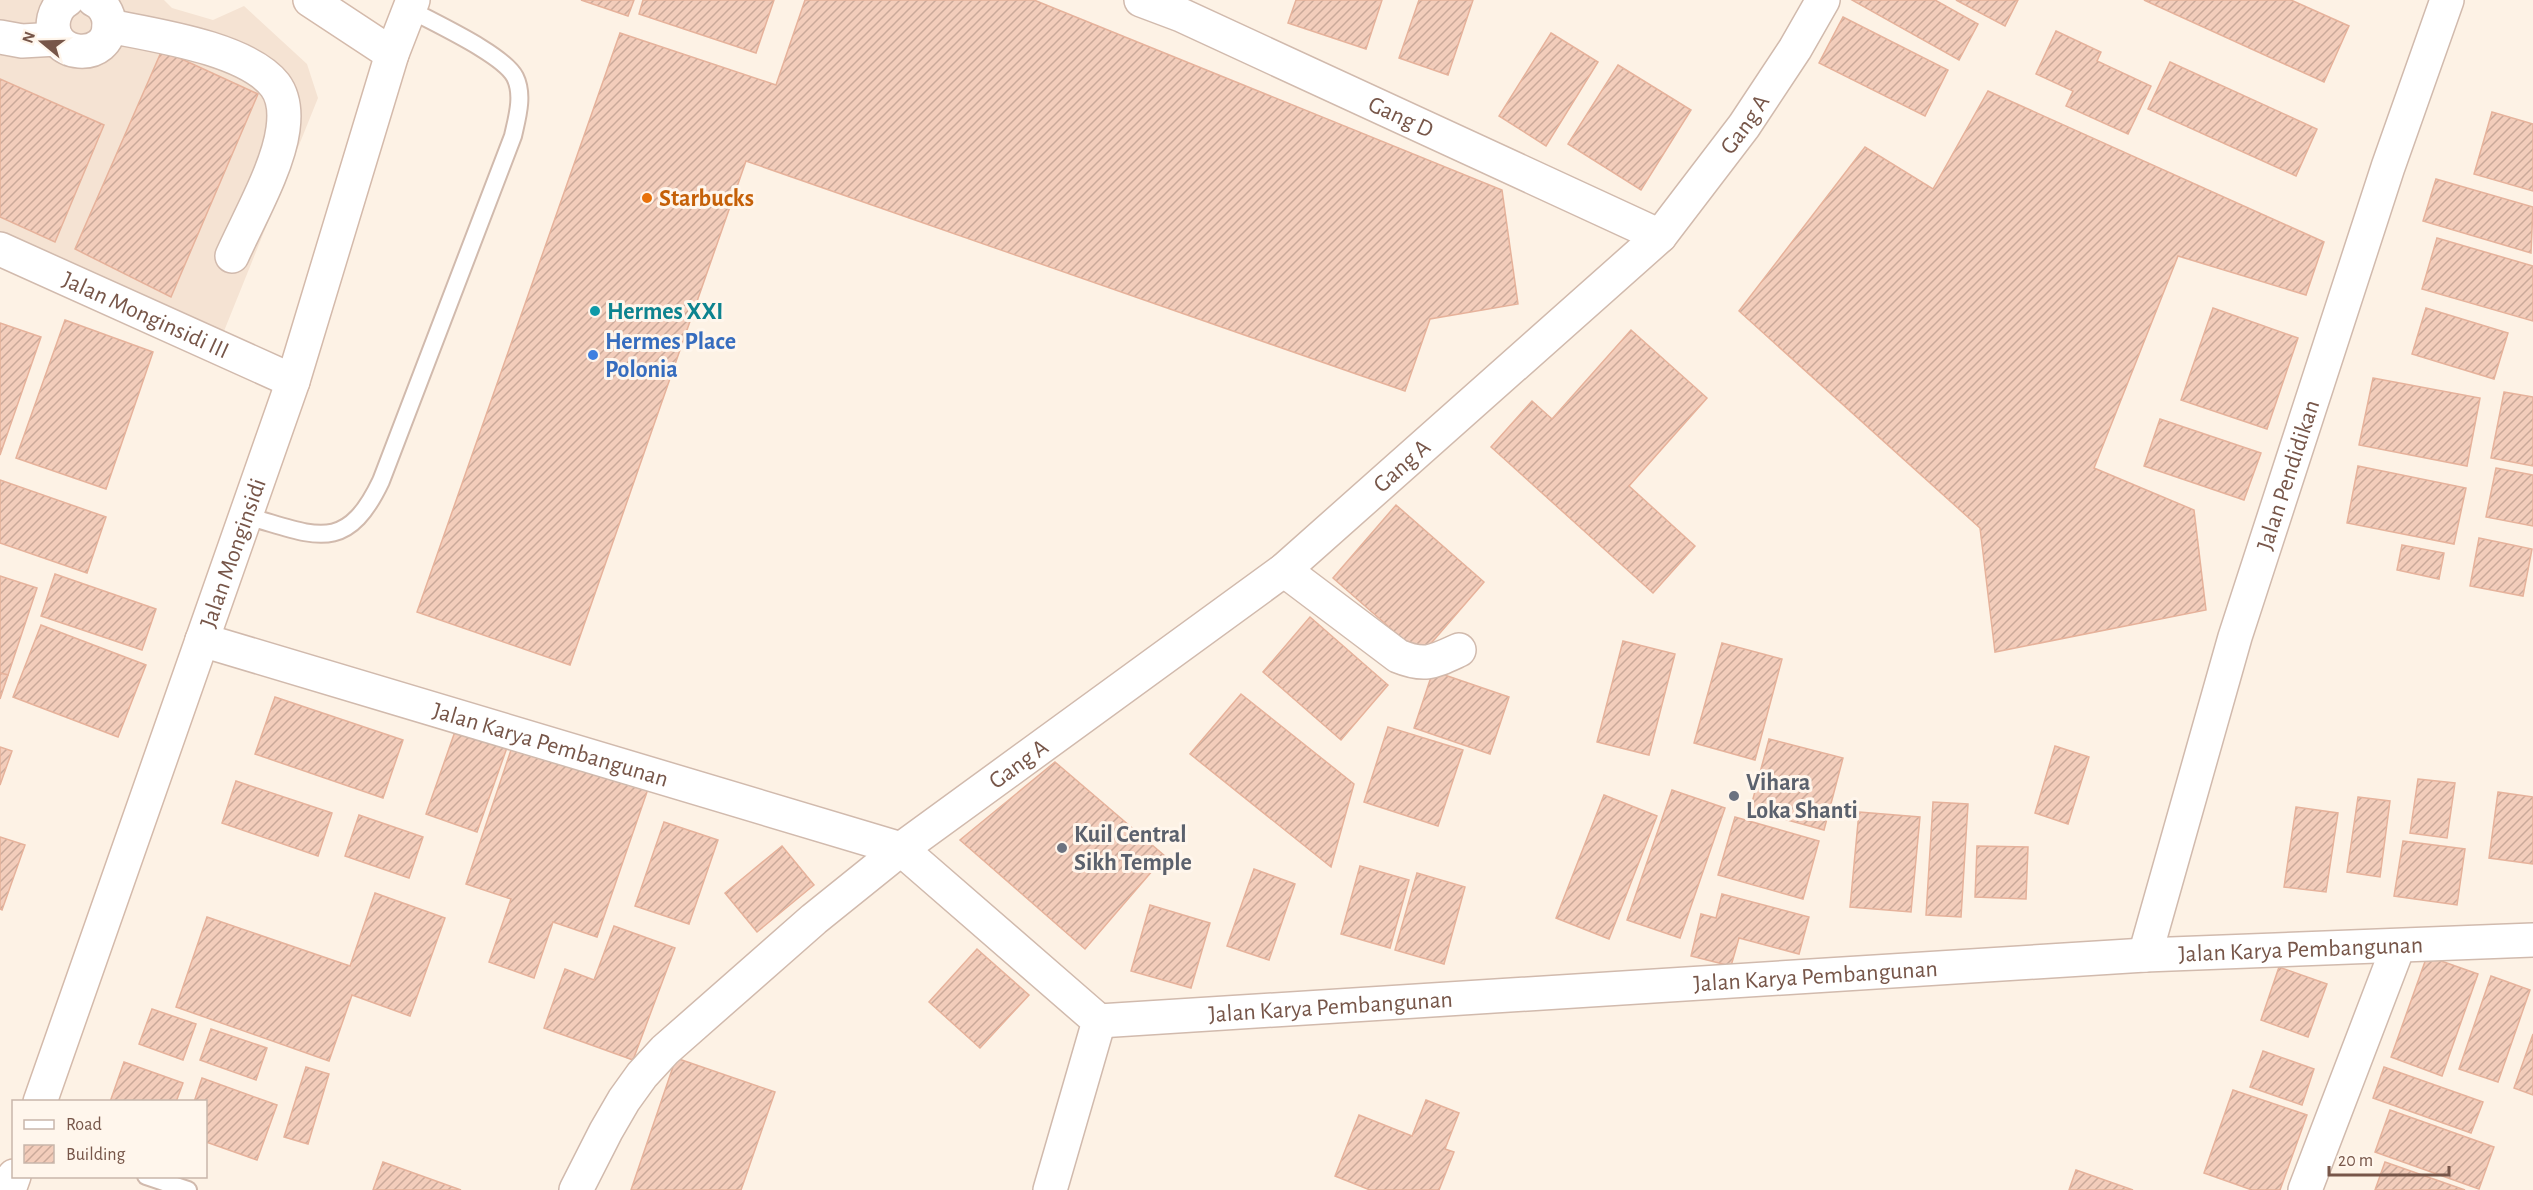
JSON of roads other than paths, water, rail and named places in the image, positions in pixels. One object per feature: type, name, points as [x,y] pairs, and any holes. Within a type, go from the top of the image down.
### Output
[{"type":"street","points":[[67,0],[54,15],[54,32],[57,39],[68,50],[83,53],[91,51],[104,42],[109,10],[173,38],[253,67],[276,86],[281,98],[283,130],[270,171],[232,256]]},
{"type":"street","points":[[310,0],[392,54]]},
{"type":"street","name":"Gang D","points":[[1141,0],[1184,8],[1660,236]]},
{"type":"street","name":"Gang A","points":[[576,1190],[624,1100],[642,1075],[665,1050],[814,919],[901,849],[1284,570],[1660,236],[1744,126],[1795,49],[1822,0]]},
{"type":"street","name":"Jalan Pendidikan","points":[[2145,955],[2235,637],[2388,167],[2447,0]]},
{"type":"street","name":"Jalan Monginsidi","points":[[40,1100],[293,381],[392,54],[405,3]]},
{"type":"street","points":[[0,37],[22,41],[57,39]]},
{"type":"street","name":"Jalan Monginsidi III","points":[[0,249],[293,381]]},
{"type":"street","points":[[1284,570],[1398,656],[1414,663],[1432,663],[1459,650]]},
{"type":"street","name":"Jalan Karya Pembangunan","points":[[202,640],[901,849]]},
{"type":"street","points":[[901,849],[1099,1021],[1050,1190]]},
{"type":"street","name":"Jalan Karya Pembangunan","points":[[1099,1021],[2145,955],[2533,940]]},
{"type":"street","points":[[2305,1190],[2398,947]]},
{"type":"lane","points":[[246,516],[311,533],[325,534],[338,532],[350,526],[371,502],[513,136],[520,94],[515,77],[495,57],[405,3]]},
{"type":"lane","points":[[152,1178],[188,1190]]},
{"type":"place","name":"Starbucks","points":[[647,198]]},
{"type":"place","name":"Hermes XXI","points":[[595,311]]},
{"type":"place","name":"Hermes Place Polonia","points":[[593,355]]},
{"type":"place","name":"Vihara Loka Shanti","points":[[1734,796]]},
{"type":"place","name":"Kuil Central Sikh Temple","points":[[1062,848]]}]
